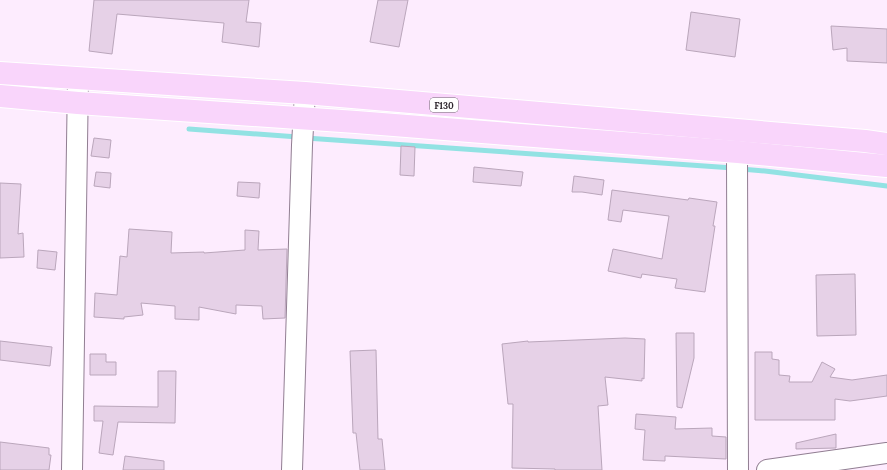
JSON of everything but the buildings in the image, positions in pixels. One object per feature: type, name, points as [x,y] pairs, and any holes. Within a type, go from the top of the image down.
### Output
[{"type":"main road","name":"F130","points":[[0,73],[305,93],[887,166]]},
{"type":"main road","name":"F130","points":[[0,96],[78,103],[303,131],[738,147],[857,141],[887,144]]},
{"type":"street","points":[[72,470],[78,79]]},
{"type":"street","points":[[292,470],[305,93]]},
{"type":"street","points":[[738,147],[738,470]]},
{"type":"street","points":[[767,470],[887,453]]},
{"type":"waterway","points":[[189,129],[298,137]]},
{"type":"waterway","points":[[306,138],[733,168]]},
{"type":"waterway","points":[[741,169],[887,186]]}]
